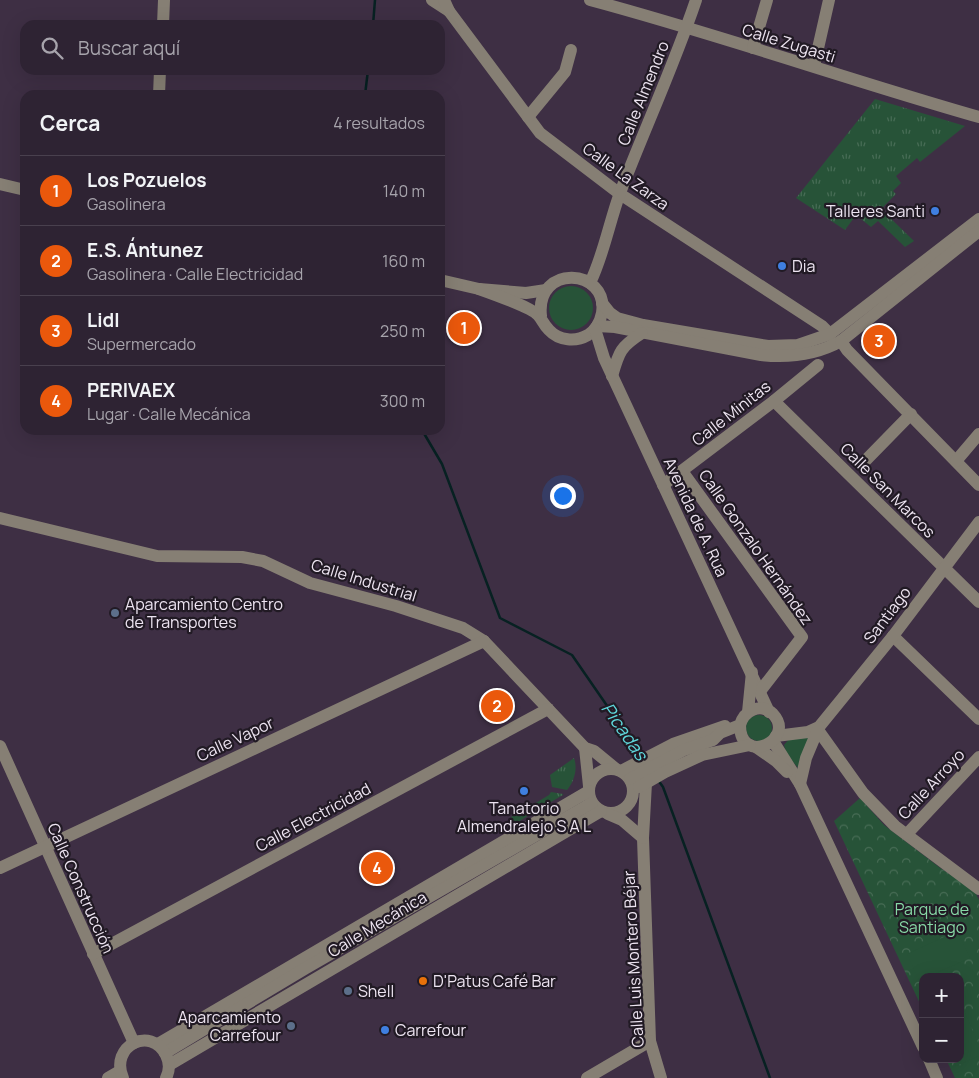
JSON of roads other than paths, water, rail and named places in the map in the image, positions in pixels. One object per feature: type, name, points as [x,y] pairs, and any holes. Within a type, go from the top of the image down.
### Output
[{"type":"street","points":[[163,20],[164,0]]},
{"type":"street","points":[[432,0],[447,6]]},
{"type":"street","name":"Calle Zugasti","points":[[590,0],[662,20],[814,66],[894,93],[979,117]]},
{"type":"street","name":"Calle Almendro","points":[[590,283],[597,268],[620,194],[687,28],[696,0]]},
{"type":"street","points":[[753,48],[766,0]]},
{"type":"street","points":[[814,66],[829,0]]},
{"type":"street","name":"Calle La Zarza","points":[[447,6],[540,133],[620,194],[822,326],[836,338],[979,485]]},
{"type":"street","points":[[528,117],[565,72],[571,50]]},
{"type":"street","points":[[158,90],[160,75]]},
{"type":"street","points":[[0,184],[20,189]]},
{"type":"street","points":[[596,328],[616,327],[761,355],[784,357],[805,355],[831,347],[836,338],[979,219]]},
{"type":"street","points":[[445,281],[479,289],[526,294],[546,290],[559,280],[575,277],[590,283],[596,289],[602,303],[617,318],[643,325],[768,346],[798,345],[836,338],[979,231]]},
{"type":"street","points":[[479,289],[541,316]]},
{"type":"street","points":[[546,290],[540,307],[544,325],[550,332],[567,340],[576,340],[584,337],[596,328],[600,319],[602,303]]},
{"type":"street","name":"Avenida de A. Rua","points":[[596,328],[604,358],[612,376],[773,715]]},
{"type":"street","points":[[612,376],[618,355],[624,345],[642,333]]},
{"type":"street","name":"Avenida de A. Rua","points":[[576,340],[591,346],[604,358]]},
{"type":"street","name":"Calle Minitas","points":[[663,485],[774,401],[818,365]]},
{"type":"street","name":"Calle San Marcos","points":[[774,401],[979,602]]},
{"type":"street","points":[[866,460],[911,414]]},
{"type":"street","points":[[956,461],[979,434]]},
{"type":"street","name":"Calle Gonzalo Hernández","points":[[682,471],[802,636],[761,690]]},
{"type":"street","name":"Calle Industrial","points":[[0,518],[157,556],[242,557],[263,561],[310,583],[396,606],[463,628],[484,641],[586,748],[594,751],[627,781]]},
{"type":"street","name":"Santiago","points":[[800,784],[806,758],[819,728],[979,522]]},
{"type":"street","points":[[892,636],[979,719]]},
{"type":"street","name":"Calle Vapor","points":[[0,868],[484,641]]},
{"type":"street","points":[[752,672],[740,731],[750,744],[776,761],[800,784]]},
{"type":"street","points":[[595,801],[592,780],[602,770],[627,781],[649,771],[684,750],[713,740],[720,733],[759,708],[796,726],[819,728]]},
{"type":"street","name":"Calle Electricidad","points":[[93,954],[548,709]]},
{"type":"street","points":[[773,715],[778,730],[775,739],[800,784],[919,1038]]},
{"type":"street","points":[[649,771],[682,740],[743,719]]},
{"type":"street","points":[[713,740],[722,744],[768,745],[775,739],[819,728]]},
{"type":"street","points":[[819,728],[863,792],[896,826],[976,882]]},
{"type":"street","points":[[649,771],[702,755],[750,744]]},
{"type":"street","name":"Calle Construcción","points":[[0,746],[134,1043]]},
{"type":"street","points":[[586,748],[595,801],[643,838]]},
{"type":"street","name":"Calle Arroyo","points":[[907,834],[979,757]]},
{"type":"street","name":"Calle Luis Montero Béjar","points":[[649,771],[643,838],[650,1040],[661,1078]]},
{"type":"street","points":[[595,801],[617,813],[622,811],[626,808],[627,781]]},
{"type":"street","name":"Calle Luis Montero Béjar","points":[[627,781],[643,838]]},
{"type":"street","name":"Calle Mecánica","points":[[165,1066],[595,801]]},
{"type":"street","name":"Calle Mecánica","points":[[165,1066],[595,801]]},
{"type":"street","points":[[587,1078],[650,1040]]},
{"type":"street","points":[[108,1078],[121,1075],[120,1062],[122,1054],[134,1043],[144,1041],[165,1066]]},
{"type":"street","points":[[930,1063],[937,1078]]},
{"type":"waterway","name":"Picadas","points":[[373,20],[375,0]]},
{"type":"waterway","name":"Picadas","points":[[366,90],[367,75]]},
{"type":"waterway","name":"Picadas","points":[[425,435],[442,464],[500,618],[572,655],[641,755]]},
{"type":"waterway","name":"Picadas","points":[[658,780],[663,787],[770,1078]]},
{"type":"place","name":"Talleres Santi","points":[[935,211]]},
{"type":"place","name":"Dia","points":[[782,266]]},
{"type":"place","name":"Los Pozuelos","points":[[464,328]]},
{"type":"place","name":"Lidl","points":[[879,341]]},
{"type":"place","name":"Aparcamiento Centro de Transportes","points":[[115,613]]},
{"type":"place","name":"E.S. Ántunez","points":[[497,706]]},
{"type":"place","name":"Tanatorio Almendralejo S A L","points":[[524,791]]},
{"type":"place","name":"PERIVAEX","points":[[377,868]]},
{"type":"place","name":"D'Patus Café Bar","points":[[423,981]]},
{"type":"place","name":"Shell","points":[[348,991]]},
{"type":"place","name":"Aparcamiento Carrefour","points":[[291,1026]]},
{"type":"place","name":"Carrefour","points":[[385,1030]]},
{"type":"park label","name":"Parque de Santiago","points":[[932,918]]}]
